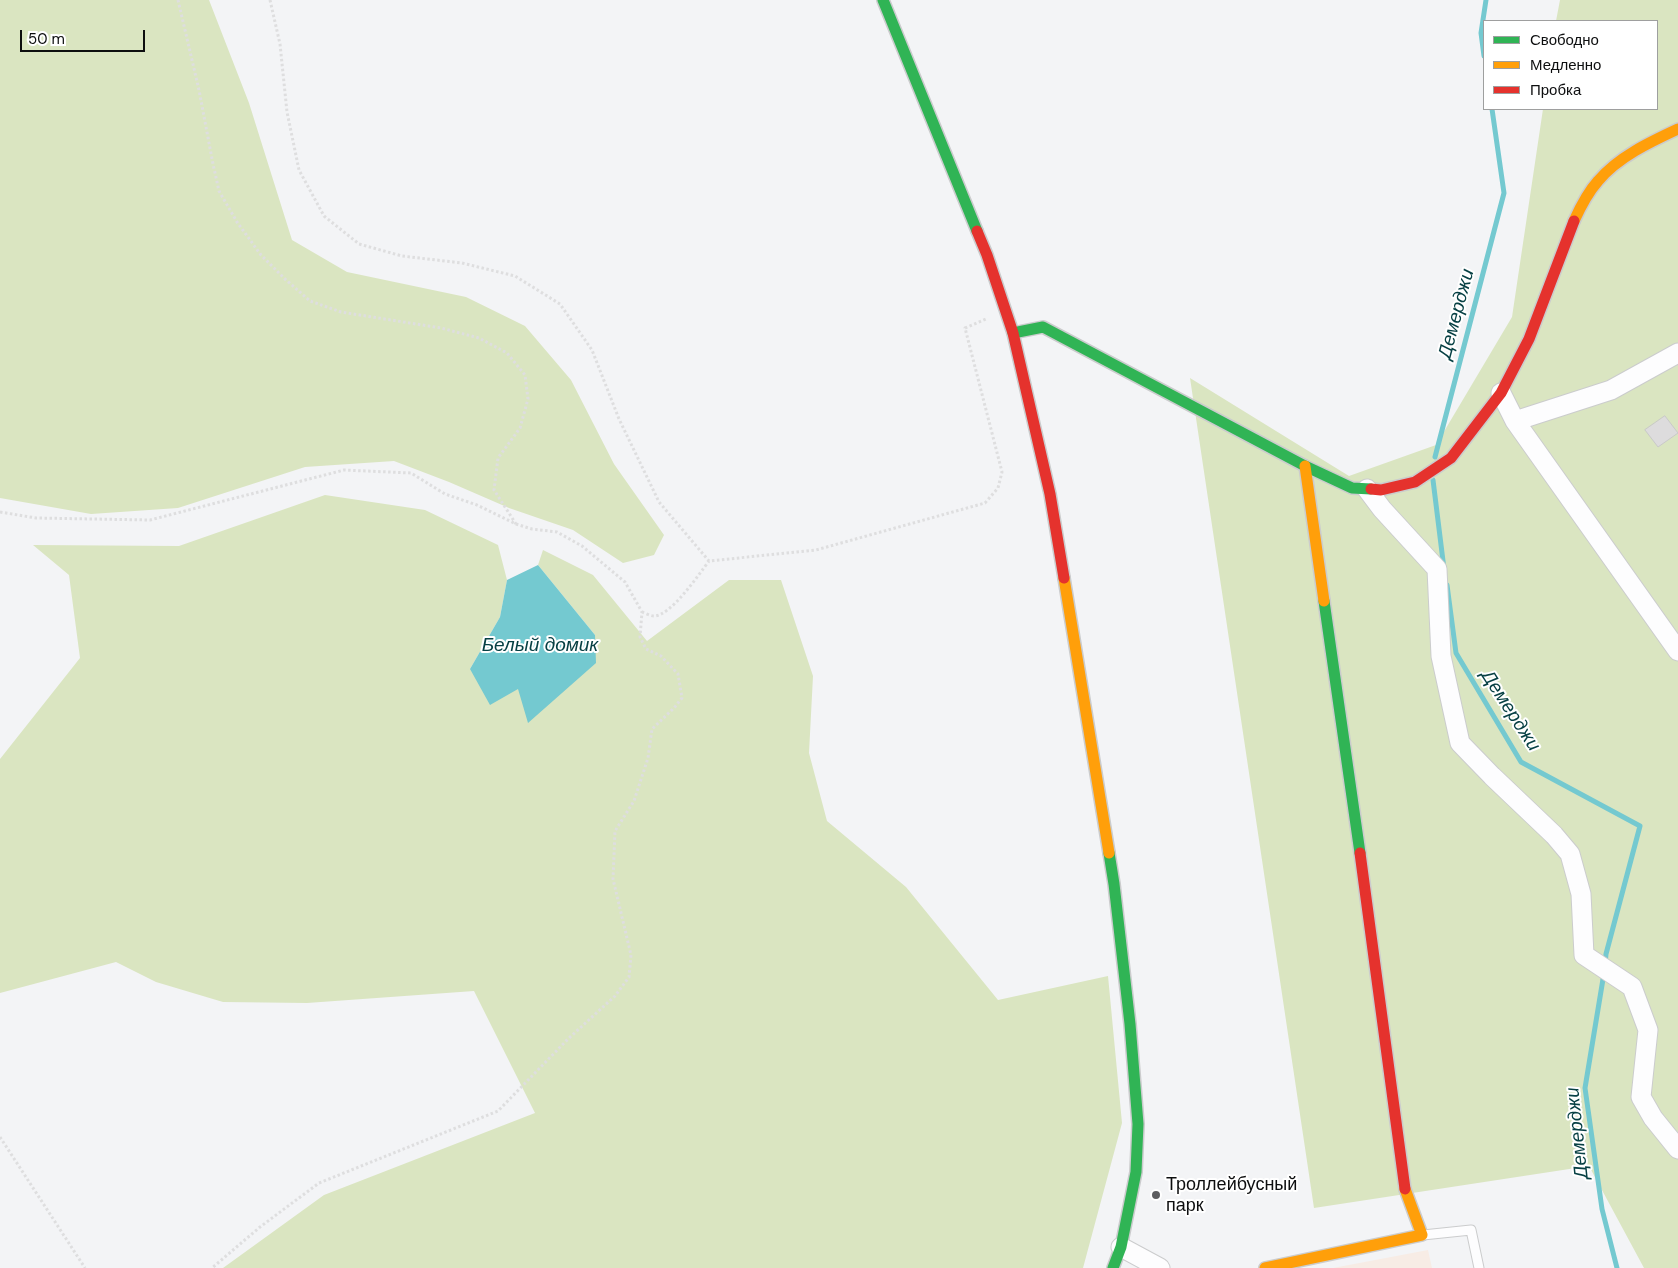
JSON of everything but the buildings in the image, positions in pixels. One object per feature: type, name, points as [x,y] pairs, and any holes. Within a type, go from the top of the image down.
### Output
[{"type":"main road","points":[[882,0],[987,254],[1013,333],[1050,494],[1115,894],[1130,1024],[1138,1124],[1136,1172],[1121,1247],[1113,1268]]},
{"type":"main road","points":[[1013,333],[1043,327],[1305,466],[1352,488],[1381,490],[1415,482],[1451,458],[1500,393],[1529,339],[1575,219],[1597,182],[1616,164],[1654,140],[1678,129]]},
{"type":"main road","points":[[1265,1268],[1422,1236],[1404,1186],[1358,836],[1305,466]]},
{"type":"street","points":[[1514,421],[1611,390],[1678,352]]},
{"type":"street","points":[[1500,393],[1514,421],[1678,651]]},
{"type":"street","points":[[1367,489],[1382,509],[1437,569],[1441,656],[1460,743],[1554,835],[1570,854],[1581,894],[1584,955],[1632,987],[1648,1030],[1642,1097],[1653,1118],[1678,1148]]},
{"type":"street","points":[[1121,1247],[1160,1268]]},
{"type":"lane","points":[[1422,1236],[1471,1230],[1479,1268]]},
{"type":"path","points":[[178,0],[199,90],[219,191],[237,222],[261,255],[310,301],[341,312],[441,328],[479,338],[507,353],[525,376],[528,399],[520,428],[498,458],[494,490],[516,524]]},
{"type":"path","points":[[270,0],[280,44],[288,112],[299,170],[324,216],[359,244],[402,256],[462,263],[515,276],[560,304],[592,350],[619,419],[659,502],[708,561]]},
{"type":"path","points":[[642,612],[654,616],[666,611],[689,588],[708,561],[816,550],[984,503],[998,488],[1002,472],[965,328],[1005,311]]},
{"type":"path","points":[[0,512],[36,518],[150,520],[344,470],[411,473],[445,494],[477,505],[516,524],[532,529],[557,532],[582,546],[625,582],[642,612],[640,637],[646,649],[661,656],[678,674],[682,698],[652,729],[648,758],[634,801],[615,831],[613,879],[631,955],[629,977],[615,996],[568,1039],[498,1111],[319,1183],[260,1227],[212,1268]]},
{"type":"path","points":[[0,1137],[85,1268]]},
{"type":"shaded area","points":[[1428,1250],[1432,1268],[1333,1268]]},
{"type":"green space","points":[[0,0],[209,0],[249,103],[292,240],[347,272],[466,297],[525,326],[571,380],[614,464],[664,535],[654,555],[623,563],[573,530],[509,508],[394,461],[305,467],[178,508],[91,514],[0,498]]},
{"type":"green space","points":[[1560,0],[1678,0],[1678,1268],[1644,1268],[1589,1166],[1314,1208],[1190,378],[1349,476],[1436,445],[1512,317],[1543,110],[1658,110],[1658,20],[1556,20]]},
{"type":"green space","points":[[325,495],[425,510],[498,545],[507,580],[500,617],[470,669],[595,635],[538,565],[543,550],[593,575],[647,641],[729,580],[781,580],[813,676],[809,753],[827,821],[906,887],[998,1000],[1108,976],[1122,1123],[1083,1268],[223,1268],[324,1195],[535,1113],[474,991],[307,1003],[223,1002],[156,982],[116,962],[0,993],[0,759],[80,658],[69,575],[33,545],[179,546]]},
{"type":"water","name":"Белый домик","points":[[538,565],[595,635],[596,663],[528,723],[518,689],[490,705],[470,669],[500,617],[507,580]]},
{"type":"waterway","name":"Демерджи","points":[[1483,48],[1481,33],[1486,0]]},
{"type":"waterway","name":"Демерджи","points":[[1435,457],[1504,193],[1492,110]]},
{"type":"waterway","name":"Демерджи","points":[[1433,480],[1444,569]]},
{"type":"waterway","name":"Демерджи","points":[[1447,585],[1456,653],[1521,762],[1640,826],[1606,954],[1605,965]]},
{"type":"waterway","name":"Демерджи","points":[[1604,973],[1585,1088],[1602,1209],[1617,1268]]},
{"type":"traffic: fast","points":[[883,0],[977,231]]},
{"type":"traffic: fast","points":[[1013,333],[1043,327],[1305,466],[1352,488],[1371,489]]},
{"type":"traffic: fast","points":[[1324,601],[1360,853]]},
{"type":"traffic: fast","points":[[1109,853],[1130,1024],[1138,1124],[1136,1172],[1121,1247],[1113,1268]]},
{"type":"traffic: slow","points":[[1574,221],[1591,190],[1606,172],[1635,151],[1678,129]]},
{"type":"traffic: slow","points":[[1305,466],[1324,601]]},
{"type":"traffic: slow","points":[[1064,578],[1109,853]]},
{"type":"traffic: slow","points":[[1265,1268],[1422,1235],[1405,1189]]},
{"type":"traffic: jam","points":[[1371,489],[1381,490],[1415,482],[1451,458],[1501,393],[1529,339],[1574,221]]},
{"type":"traffic: jam","points":[[977,231],[1013,333],[1050,494],[1064,578]]},
{"type":"traffic: jam","points":[[1360,853],[1405,1189]]},
{"type":"place","name":"Троллейбусный парк","points":[[1156,1195]]}]
